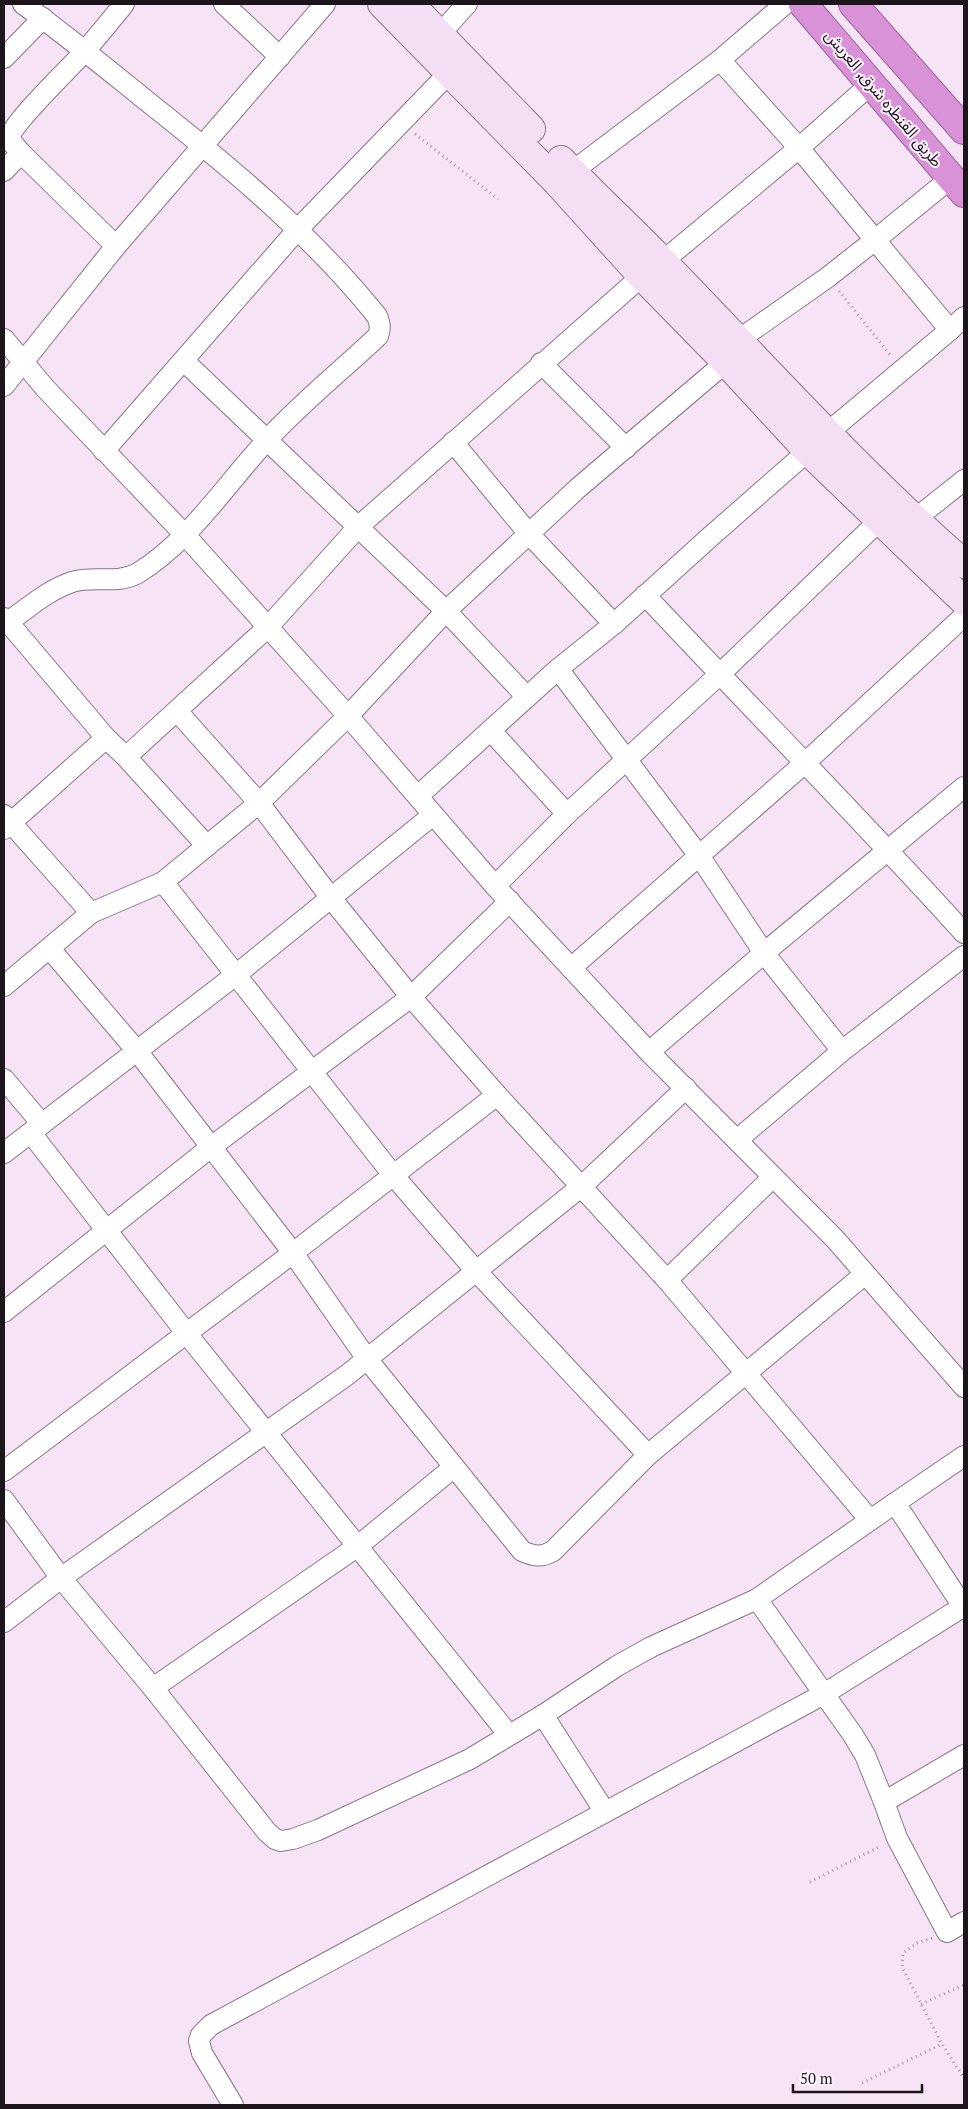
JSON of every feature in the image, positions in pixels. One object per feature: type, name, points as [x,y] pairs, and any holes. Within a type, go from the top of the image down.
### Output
[{"type":"highway","name":"طريق القنطره شرق, العريش","points":[[803,4],[958,186]]},
{"type":"highway","points":[[853,4],[964,130]]},
{"type":"main road","points":[[382,4],[449,73],[564,177]]},
{"type":"main road","points":[[410,4],[440,35],[564,177],[817,442],[880,520],[964,602]]},
{"type":"main road","points":[[817,442],[914,520],[964,564]]},
{"type":"street","points":[[23,4],[203,145],[298,228],[345,277],[372,309],[380,323],[378,336],[268,439],[185,535],[138,573],[127,578],[112,580],[93,578],[72,582],[54,589],[6,620],[106,738],[126,757],[207,846]]},
{"type":"street","points":[[116,246],[10,142],[10,133],[85,51],[124,4]]},
{"type":"street","points":[[224,4],[280,57]]},
{"type":"street","points":[[4,386],[116,246],[325,4]]},
{"type":"street","points":[[440,35],[467,4]]},
{"type":"street","points":[[564,177],[720,60],[785,4]]},
{"type":"street","points":[[4,58],[43,18]]},
{"type":"street","points":[[418,796],[558,669],[614,624],[817,442],[903,371],[957,323],[875,240],[799,148],[720,60]]},
{"type":"street","points":[[104,451],[298,228],[449,73]]},
{"type":"street","points":[[126,757],[268,627],[358,527],[541,363],[799,148],[872,83]]},
{"type":"street","points":[[4,171],[21,153]]},
{"type":"street","points":[[4,986],[91,913],[163,882],[259,803],[348,716],[446,611],[578,488],[626,448],[732,352],[875,240],[958,186]]},
{"type":"street","points":[[4,339],[22,362],[185,535],[348,716],[495,886],[649,1052],[835,1239],[964,1387]]},
{"type":"street","points":[[184,361],[268,439],[446,611],[526,698]]},
{"type":"street","points":[[541,363],[626,448]]},
{"type":"street","points":[[453,442],[529,534],[614,624]]},
{"type":"street","points":[[914,520],[964,480]]},
{"type":"street","points":[[495,886],[567,814],[719,675],[880,520]]},
{"type":"street","points":[[645,595],[719,675],[806,762],[964,932]]},
{"type":"street","points":[[571,968],[700,857],[964,616]]},
{"type":"street","points":[[558,669],[700,857],[764,953],[842,1052]]},
{"type":"street","points":[[177,711],[259,803],[331,898],[411,997],[497,1095],[667,1280],[870,1520]]},
{"type":"street","points":[[491,731],[567,814]]},
{"type":"street","points":[[91,913],[6,823],[106,738]]},
{"type":"street","points":[[649,1052],[764,953],[964,787]]},
{"type":"street","points":[[4,1153],[237,974],[433,815]]},
{"type":"street","points":[[163,882],[393,1175],[476,1271],[648,1456]]},
{"type":"street","points":[[6,1306],[106,1232],[211,1147],[411,997],[510,901]]},
{"type":"street","points":[[50,949],[137,1050],[293,1253],[367,1359],[522,1550],[530,1554],[545,1556],[553,1551],[648,1456],[865,1274]]},
{"type":"street","points":[[737,1140],[842,1052],[964,956]]},
{"type":"street","points":[[4,1079],[106,1232],[509,1735]]},
{"type":"street","points":[[4,1622],[61,1578],[367,1359],[582,1186],[686,1088]]},
{"type":"street","points":[[4,1471],[187,1334],[497,1095]]},
{"type":"street","points":[[667,1280],[772,1177]]},
{"type":"street","points":[[4,1500],[61,1578],[153,1688],[267,1832],[276,1840],[281,1841],[293,1839],[318,1830],[470,1759],[617,1666],[651,1648],[757,1599],[964,1456]]},
{"type":"street","points":[[153,1688],[358,1546],[454,1467]]},
{"type":"street","points":[[233,2105],[200,2047],[201,2035],[211,2024],[824,1694],[964,1607],[895,1503]]},
{"type":"street","points":[[757,1599],[865,1755],[897,1838],[947,1932],[964,1922]]},
{"type":"street","points":[[542,1715],[606,1812]]},
{"type":"street","points":[[884,1802],[964,1755]]},
{"type":"path","points":[[400,122],[498,199]]},
{"type":"path","points":[[828,277],[903,371]]},
{"type":"path","points":[[810,1882],[897,1838]]},
{"type":"path","points":[[947,1932],[917,1943],[903,1953],[902,1967],[942,2044],[964,2078]]},
{"type":"path","points":[[921,2004],[964,1985]]},
{"type":"path","points":[[862,2083],[942,2044]]}]
